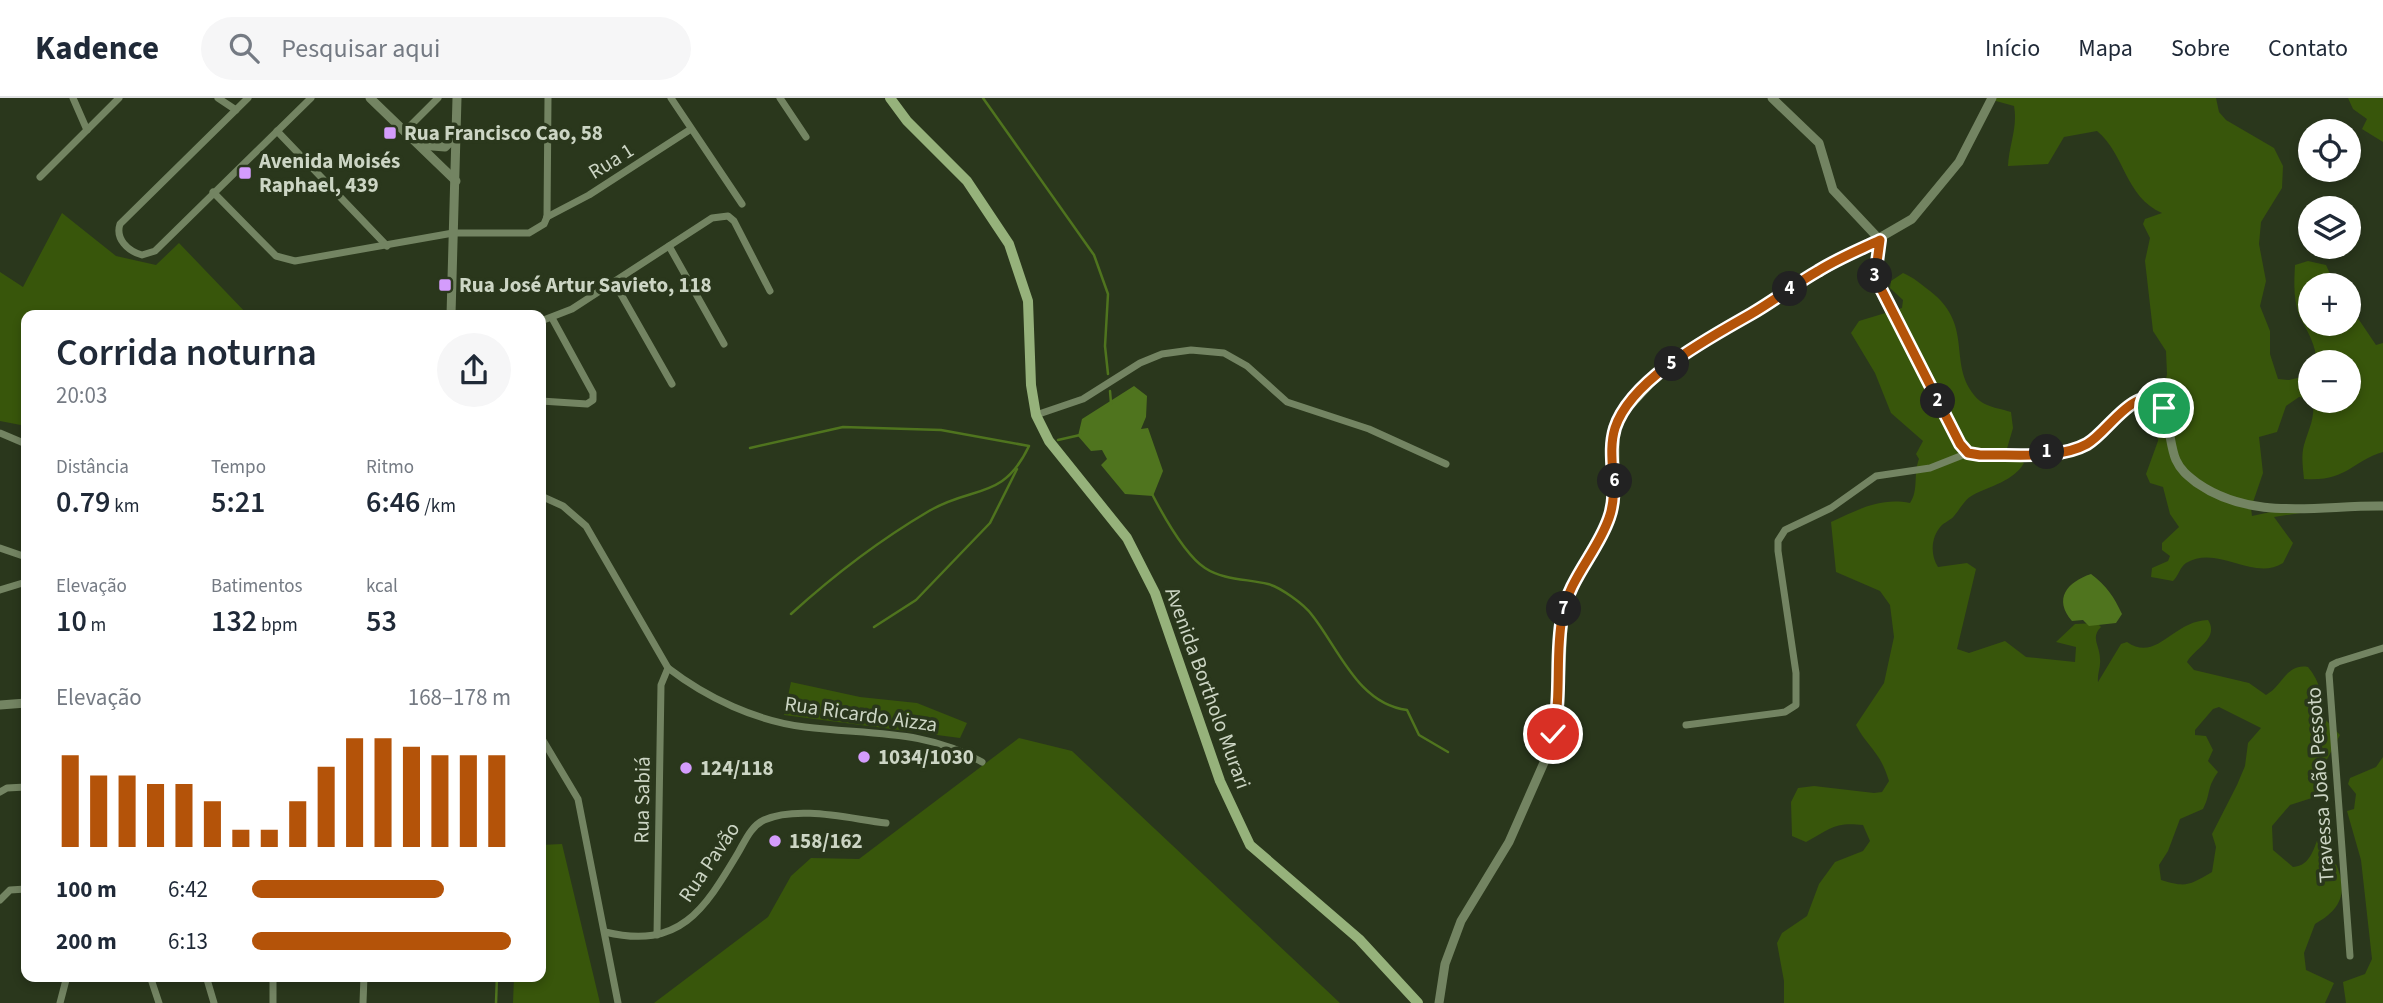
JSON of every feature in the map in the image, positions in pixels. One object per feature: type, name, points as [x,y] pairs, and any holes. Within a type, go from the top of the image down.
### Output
[{"type":"main road","name":"Avenida Bortholo Murari","points":[[890,98],[907,121],[967,181],[1009,244],[1028,301],[1031,385],[1036,415],[1049,441],[1127,538],[1155,593],[1220,781],[1250,845],[1359,939],[1418,1003]]},
{"type":"street","points":[[73,98],[87,130]]},
{"type":"street","points":[[40,177],[119,98]]},
{"type":"street","points":[[218,98],[236,110]]},
{"type":"street","points":[[248,98],[125,218],[118,228],[120,237],[137,254],[149,254],[311,98]]},
{"type":"street","points":[[370,98],[456,181]]},
{"type":"street","points":[[404,132],[438,98]]},
{"type":"street","points":[[451,310],[457,98]]},
{"type":"street","points":[[547,217],[548,98]]},
{"type":"street","points":[[671,98],[742,204]]},
{"type":"street","points":[[780,98],[806,138]]},
{"type":"street","points":[[1772,98],[1819,143],[1833,190],[1880,240]]},
{"type":"street","points":[[1438,1003],[1445,964],[1461,921],[1508,842],[1546,758],[1559,708],[1564,606],[1572,585],[1609,520],[1615,488],[1615,428],[1624,412],[1658,375],[1698,343],[1751,314],[1820,269],[1880,240],[1912,219],[1942,185],[1973,139],[1992,98]]},
{"type":"street","name":"Rua 1","points":[[213,192],[283,260],[295,261],[453,233],[529,233],[544,224],[547,217],[589,195],[691,129]]},
{"type":"street","points":[[276,131],[387,246]]},
{"type":"street","points":[[418,145],[445,147],[457,135]]},
{"type":"street","points":[[546,320],[614,282],[712,218],[728,216],[734,221],[770,291]]},
{"type":"street","points":[[1880,240],[1874,269],[1883,298],[1960,444],[1968,453]]},
{"type":"street","points":[[668,246],[724,344]]},
{"type":"street","points":[[614,282],[672,384]]},
{"type":"street","points":[[546,401],[587,404],[593,400],[593,393],[552,318]]},
{"type":"street","points":[[1036,415],[1083,399],[1140,363],[1162,354],[1191,350],[1224,353],[1247,366],[1287,402],[1369,429],[1446,464]]},
{"type":"street","points":[[1686,725],[1785,712],[1796,705],[1796,673],[1778,551],[1780,536],[1785,530],[1832,508],[1876,476],[1930,468],[1968,453],[1980,455],[2070,451],[2089,443],[2134,401],[2147,397],[2157,400],[2164,408],[2169,443],[2183,472],[2202,486],[2264,510],[2383,506]]},
{"type":"street","points":[[0,433],[21,442]]},
{"type":"street","name":"Rua Ricardo Aizza","points":[[546,498],[563,506],[586,526],[668,668],[705,693],[760,716],[803,727],[935,740],[982,762]]},
{"type":"street","points":[[0,548],[21,555]]},
{"type":"street","points":[[0,590],[21,584]]},
{"type":"street","name":"Travessa João Pessoto","points":[[2350,956],[2329,674],[2332,665],[2338,662],[2383,648]]},
{"type":"street","name":"Rua Sabiá","points":[[657,935],[661,685],[668,668]]},
{"type":"street","points":[[0,705],[21,703]]},
{"type":"street","points":[[546,745],[578,799],[618,1003]]},
{"type":"street","points":[[0,792],[7,788],[21,787]]},
{"type":"street","name":"Rua Pavão","points":[[605,932],[625,936],[657,935],[677,928],[698,915],[714,894],[749,834],[765,820],[797,814],[886,823]]},
{"type":"street","points":[[0,901],[10,891],[21,889]]},
{"type":"street","points":[[60,1003],[65,982]]},
{"type":"street","points":[[152,982],[159,1003]]},
{"type":"street","points":[[208,982],[214,1003]]},
{"type":"street","points":[[272,1003],[273,982]]},
{"type":"street","points":[[363,1003],[364,982]]},
{"type":"street","points":[[153,1003],[155,994]]},
{"type":"shaded area","points":[[1985,98],[2216,98],[2219,112],[2226,120],[2274,148],[2283,166],[2282,188],[2261,222],[2259,244],[2266,281],[2260,306],[2270,331],[2270,354],[2278,379],[2298,378],[2298,398],[2286,406],[2277,432],[2259,437],[2263,473],[2251,508],[2252,516],[2284,509],[2333,508],[2274,517],[2293,543],[2283,563],[2272,568],[2260,568],[2198,558],[2186,563],[2173,581],[2151,577],[2152,568],[2168,561],[2170,556],[2162,550],[2162,543],[2179,527],[2170,514],[2163,487],[2150,483],[2146,474],[2158,441],[2160,418],[2168,407],[2163,393],[2167,374],[2166,351],[2153,331],[2145,261],[2150,238],[2143,224],[2145,219],[2162,213],[2140,197],[2114,151],[2097,131],[2064,137],[2048,164],[2008,166],[2015,121],[2014,106]]},
{"type":"shaded area","points":[[2348,98],[2383,98],[2383,142],[2362,129],[2367,119],[2353,109]]},
{"type":"shaded area","points":[[62,213],[116,256],[156,265],[179,243],[243,310],[21,310],[21,425],[0,421],[0,272],[23,287]]},
{"type":"shaded area","points":[[2308,261],[2326,265],[2330,273],[2298,273],[2298,312],[2295,294],[2295,265]]},
{"type":"shaded area","points":[[1903,273],[1930,291],[1944,305],[1953,319],[1969,388],[1983,403],[2011,412],[2013,428],[2006,452],[2024,463],[2008,479],[1970,497],[1935,535],[1933,552],[1938,567],[1967,563],[1976,569],[1957,649],[1969,653],[2005,641],[2026,657],[2075,662],[2076,647],[2056,642],[2075,624],[2097,623],[2101,627],[2096,635],[2100,654],[2098,682],[2121,644],[2127,642],[2147,648],[2184,627],[2208,620],[2211,632],[2208,638],[2187,662],[2194,670],[2249,683],[2266,695],[2294,669],[2308,667],[2316,678],[2324,718],[2340,735],[2323,767],[2318,796],[2290,805],[2272,826],[2273,850],[2293,867],[2308,859],[2320,833],[2342,882],[2338,904],[2315,924],[2304,953],[2306,970],[2334,983],[2325,1003],[1784,1003],[1784,981],[1777,943],[1782,933],[1807,916],[1819,884],[1835,862],[1863,851],[1870,841],[1863,825],[1853,824],[1833,828],[1806,842],[1792,836],[1791,802],[1798,788],[1814,786],[1874,793],[1882,792],[1889,781],[1878,756],[1856,725],[1884,683],[1894,637],[1890,605],[1880,591],[1836,572],[1831,522],[1879,503],[1910,503],[1913,498],[1919,459],[1916,454],[1923,441],[1891,413],[1875,373],[1851,333],[1859,321],[1902,308],[1903,300],[1890,288],[1891,281]],"holes":[[[2219,707],[2261,728],[2248,743],[2245,766],[2212,834],[2216,847],[2212,872],[2188,884],[2161,880],[2159,865],[2168,851],[2180,819],[2203,809],[2218,772],[2208,761],[2213,750],[2206,736],[2195,735],[2195,730],[2213,709]]]},
{"type":"shaded area","points":[[2361,323],[2376,345],[2383,343],[2383,452],[2339,474],[2304,479],[2303,449],[2312,413],[2361,413],[2361,350],[2315,350],[2310,336],[2361,336]]},
{"type":"shaded area","points":[[1134,386],[1147,396],[1146,417],[1141,429],[1148,428],[1163,471],[1153,496],[1125,494],[1101,465],[1107,459],[1102,450],[1091,451],[1078,436],[1082,419]]},
{"type":"shaded area","points":[[2091,574],[2106,587],[2119,608],[2122,614],[2116,623],[2089,626],[2083,620],[2072,621],[2066,613],[2063,599],[2065,592],[2075,582]]},
{"type":"shaded area","points":[[791,682],[860,697],[917,703],[967,723],[960,738],[784,715]]},
{"type":"shaded area","points":[[1019,738],[1072,751],[1340,1003],[654,1003],[768,917],[791,876],[811,858],[859,859]]},
{"type":"shaded area","points":[[2383,757],[2383,1003],[2346,1003],[2343,982],[2365,974],[2372,959],[2361,860],[2347,811],[2354,809],[2356,794],[2348,784],[2350,778],[2376,767]]},
{"type":"shaded area","points":[[562,844],[600,1003],[513,1003],[514,982],[546,982],[546,845]]},
{"type":"waterway","points":[[983,98],[1094,255],[1108,294],[1105,346],[1108,374]]},
{"type":"waterway","points":[[1110,391],[1111,403]]},
{"type":"waterway","points":[[750,448],[843,427],[941,430],[1029,446],[1019,464],[998,484],[945,503],[910,522],[857,559],[791,614]]},
{"type":"waterway","points":[[1058,440],[1080,435]]},
{"type":"waterway","points":[[874,627],[916,600],[990,523],[1017,469]]},
{"type":"waterway","points":[[1152,494],[1175,534],[1197,562],[1220,575],[1273,586],[1298,601],[1312,615],[1351,673],[1363,686],[1390,706],[1407,710],[1419,735],[1448,752]]},
{"type":"waterway","points":[[496,1003],[497,982]]},
{"type":"place","name":"Rua Francisco Cao, 58","points":[[390,133]]},
{"type":"place","name":"Avenida Moisés Raphael, 439","points":[[245,173]]},
{"type":"place","name":"Rua José Artur Savieto, 118","points":[[445,285]]},
{"type":"place","name":"1034/1030","points":[[864,757]]},
{"type":"place","name":"124/118","points":[[686,768]]},
{"type":"place","name":"158/162","points":[[775,841]]},
{"type":"route","points":[[1553,734],[1559,708],[1559,654],[1564,606],[1572,585],[1609,520],[1615,488],[1615,428],[1624,412],[1658,375],[1698,343],[1751,314],[1820,269],[1880,240],[1874,269],[1883,298],[1960,444],[1968,453],[1980,455],[2070,451],[2089,443],[2134,401],[2147,397],[2157,400],[2164,408]]}]
